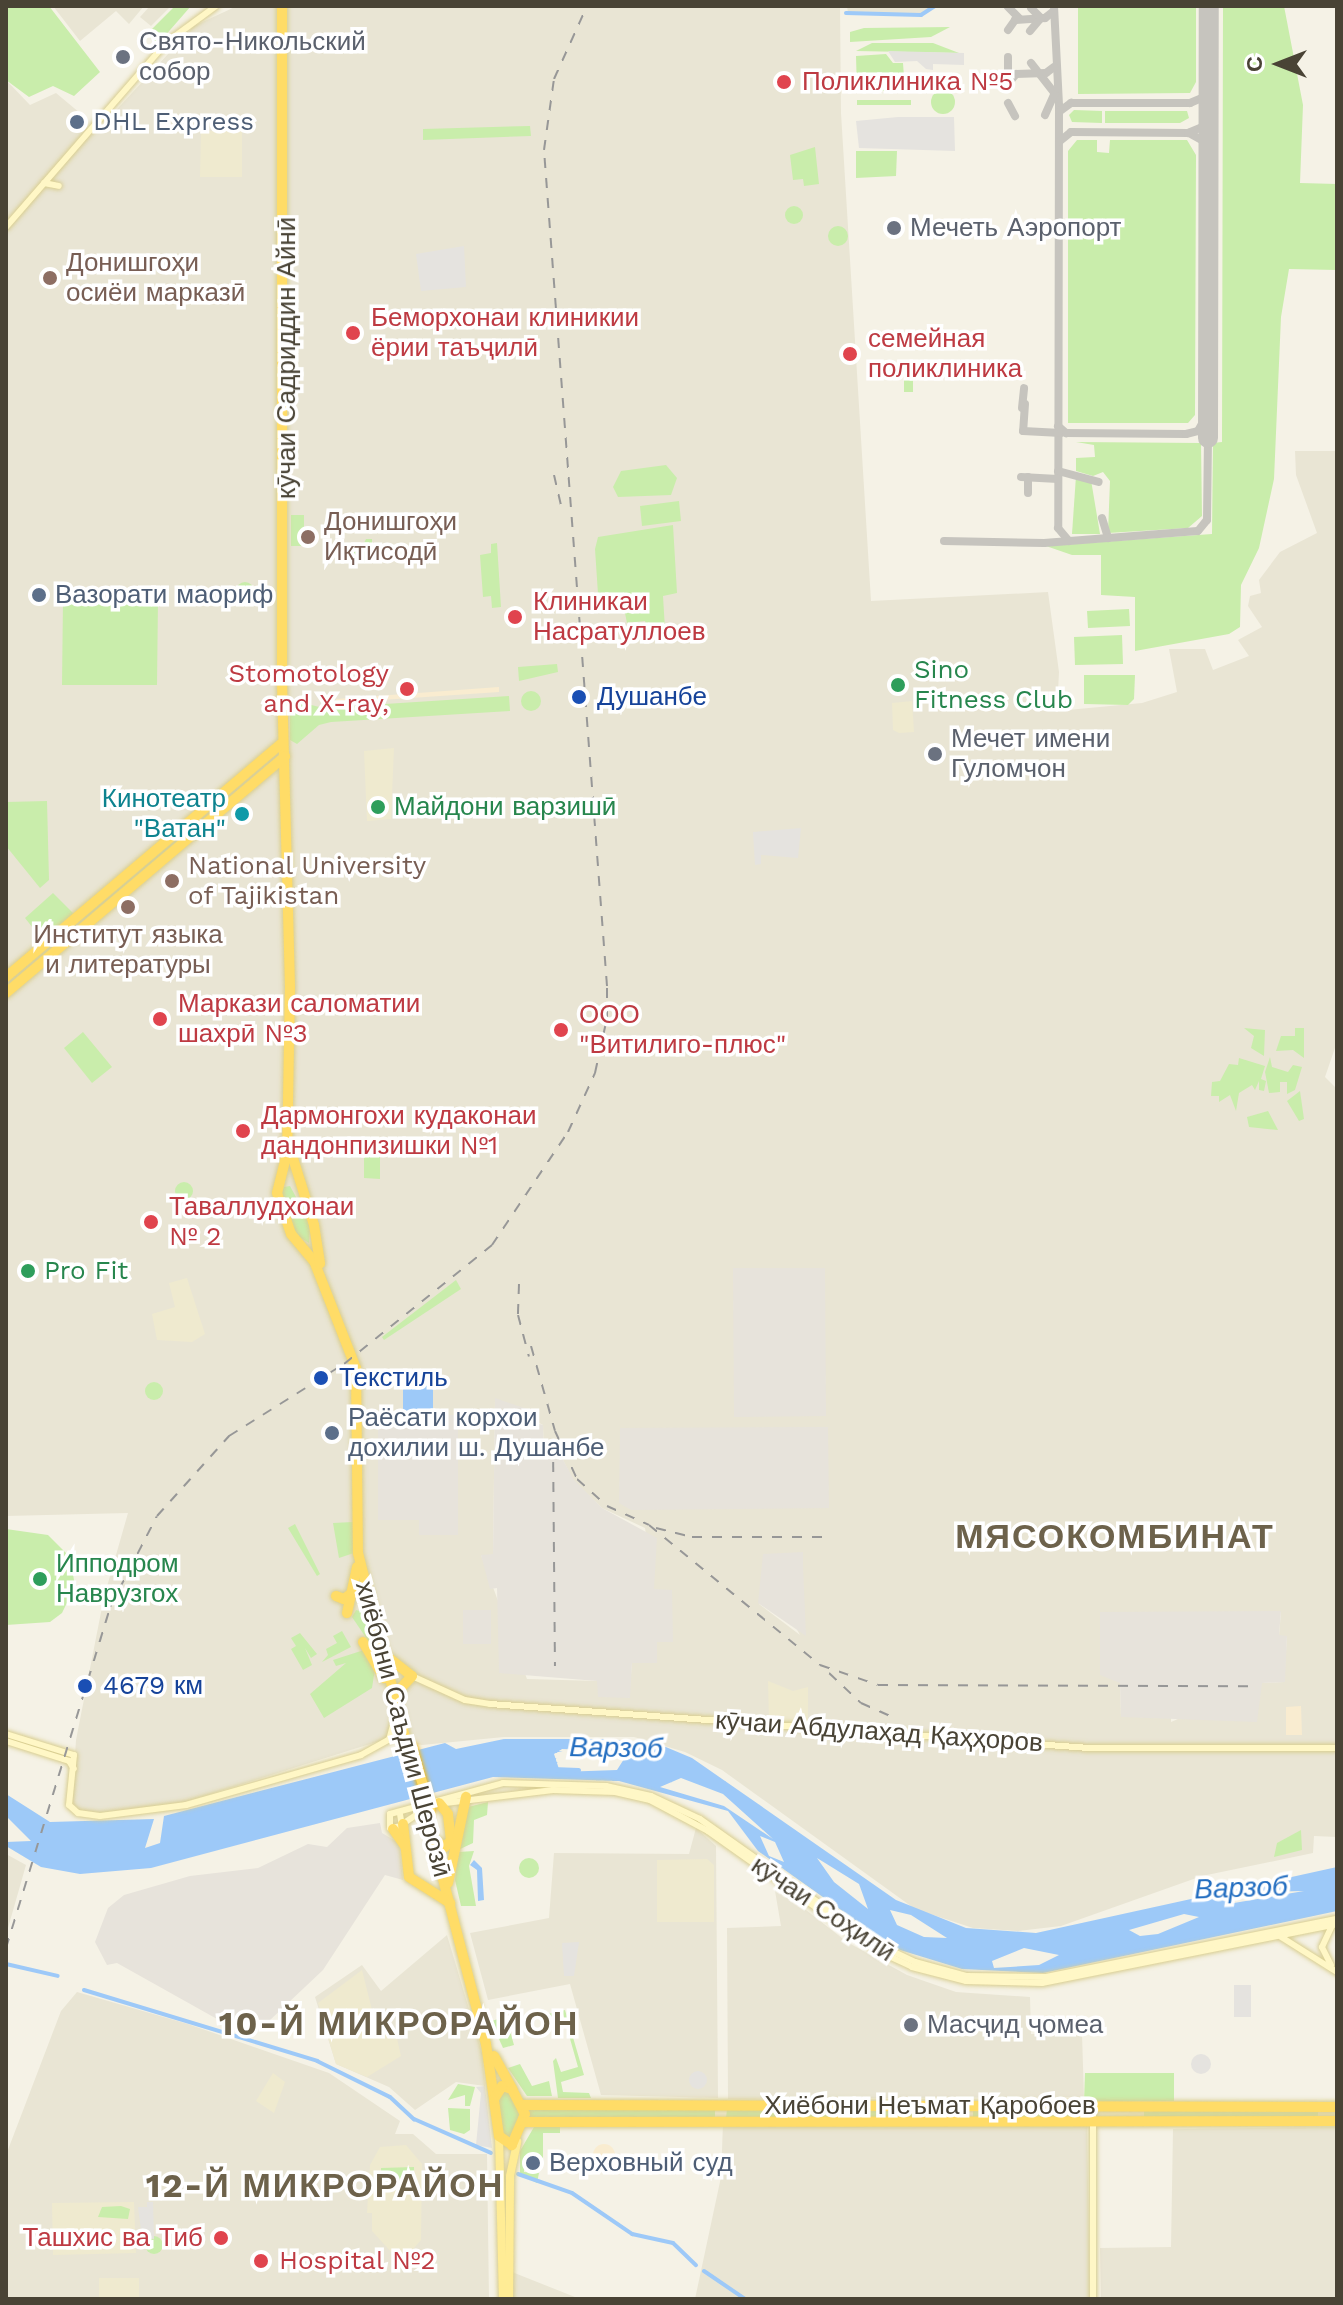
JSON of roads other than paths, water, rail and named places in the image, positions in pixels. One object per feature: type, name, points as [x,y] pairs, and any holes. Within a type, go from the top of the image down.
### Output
[{"type":"highway","name":"кӯчаи Садриддин Айнӣ","points":[[285,6],[283,742],[294,972],[291,1160],[299,1188]]},
{"type":"highway","name":"кӯчаи Садриддин Айнӣ","points":[[280,1182],[287,1153],[288,1110],[284,662]]},
{"type":"highway","points":[[6,977],[283,742]]},
{"type":"highway","points":[[6,993],[286,756]]},
{"type":"highway","name":"хиёбони Саъдии Шерозӣ","points":[[280,1182],[278,1195],[290,1232],[314,1261],[356,1368],[358,1553],[369,1612],[386,1660]]},
{"type":"highway","name":"хиёбони Саъдии Шерозӣ","points":[[299,1188],[314,1225],[320,1266],[358,1361],[363,1559],[393,1690],[437,1842],[486,2044],[499,2136]]},
{"type":"highway","points":[[358,1553],[348,1615],[358,1608],[369,1612]]},
{"type":"highway","points":[[336,1596],[344,1599],[352,1593]]},
{"type":"highway","points":[[363,1642],[393,1690],[412,1676],[386,1660]]},
{"type":"highway","points":[[429,1891],[445,1880],[466,1797]]},
{"type":"highway","points":[[427,1809],[448,1814],[451,1840],[445,1847],[437,1842]]},
{"type":"highway","name":"хиёбони Саъдии Шерозӣ","points":[[427,1809],[498,2069],[523,2105]]},
{"type":"highway","points":[[400,1823],[409,1877],[450,1903]]},
{"type":"highway","points":[[494,2099],[499,2087],[512,2089]]},
{"type":"highway","points":[[499,2136],[508,2145],[517,2142],[524,2122],[523,2105]]},
{"type":"highway","name":"Хиёбони Неъмат Қаробоев","points":[[523,2105],[1337,2107]]},
{"type":"highway","points":[[1136,2107],[1142,2112],[1137,2120]]},
{"type":"highway","points":[[1323,2107],[1323,2121]]},
{"type":"highway","name":"Хиёбони Неъмат Қаробоев","points":[[524,2122],[1337,2121]]},
{"type":"main road","points":[[6,227],[167,42],[216,6]]},
{"type":"main road","points":[[44,183],[59,186]]},
{"type":"main road","name":"кӯчаи Абдулаҳад Қаҳҳоров","points":[[412,1676],[465,1700],[490,1704],[1089,1748],[1337,1748]]},
{"type":"main road","points":[[389,1740],[398,1706]]},
{"type":"main road","points":[[6,1734],[74,1755],[69,1800],[78,1813],[149,1813],[315,1769],[389,1740],[408,1745]]},
{"type":"main road","points":[[6,1741],[69,1761],[74,1769]]},
{"type":"main road","points":[[513,1792],[514,1783]]},
{"type":"main road","name":"кӯчаи Соҳилӣ","points":[[400,1823],[493,1785],[514,1783],[606,1786],[666,1801],[700,1819],[877,1944],[945,1972],[1035,1979],[1336,1923]]},
{"type":"main road","points":[[492,1794],[493,1785]]},
{"type":"main road","name":"кӯчаи Соҳилӣ","points":[[427,1809],[466,1797],[492,1794],[600,1790],[666,1807],[876,1950],[941,1976],[1034,1984],[1172,1955]]},
{"type":"main road","points":[[400,1823],[427,1809]]},
{"type":"main road","points":[[1336,1923],[1322,1947],[1337,1971]]},
{"type":"main road","points":[[1188,1952],[1336,1923]]},
{"type":"main road","points":[[1278,1935],[1337,1971]]},
{"type":"main road","points":[[1093,2107],[1093,2299]]},
{"type":"main road","name":"хиёбони Саъдии Шерозӣ","points":[[499,2136],[503,2299]]},
{"type":"main road","points":[[509,2299],[510,2176],[517,2142]]},
{"type":"water","points":[[403,1382],[433,1382],[433,1411],[403,1411]]},
{"type":"water","points":[[504,1739],[610,1739],[661,1745],[692,1758],[896,1900],[966,1928],[1036,1933],[1337,1867],[1337,1911],[1043,1973],[962,1969],[900,1950],[872,1932],[758,1851],[728,1811],[619,1781],[493,1777],[151,1868],[80,1874],[41,1867],[6,1846],[6,1842],[31,1841],[6,1816],[6,1794],[50,1822],[154,1819],[145,1848],[160,1843],[164,1816],[445,1743],[456,1749]],"holes":[[[562,1749],[616,1751],[624,1759],[617,1770],[560,1772],[554,1754]],[[681,1778],[723,1794],[773,1839],[724,1806],[660,1787]],[[760,1836],[775,1842],[784,1862],[769,1856]],[[817,1858],[859,1884],[868,1909],[834,1882]],[[1304,1891],[1234,1903],[1222,1900],[1250,1892]],[[890,1910],[911,1915],[947,1938],[924,1937],[897,1925]],[[1184,1914],[1199,1917],[1158,1934],[1140,1936],[1129,1930]],[[1024,1948],[1059,1955],[1039,1965],[994,1968],[992,1961]]]},
{"type":"water","points":[[474,1860],[482,1868],[484,1900],[478,1901],[477,1870],[470,1865]]},
{"type":"waterway","points":[[846,13],[921,15],[935,6]]},
{"type":"waterway","name":"Варзоб","points":[[552,1769],[578,1770]]},
{"type":"waterway","points":[[6,1964],[58,1976]]},
{"type":"waterway","points":[[84,1990],[317,2061],[390,2097],[414,2119],[491,2153]]},
{"type":"waterway","points":[[518,2174],[572,2193],[632,2234],[673,2243],[696,2265]]},
{"type":"waterway","points":[[704,2271],[745,2299]]},
{"type":"railway","points":[[6,1948],[110,1607],[157,1516],[229,1436],[344,1364],[492,1245],[568,1132],[595,1073],[607,1018],[607,986],[544,150],[554,79],[587,6]]},
{"type":"railway","points":[[554,475],[562,510]]},
{"type":"railway","points":[[519,1284],[518,1315],[529,1357]]},
{"type":"railway","points":[[531,1346],[555,1431],[577,1479],[607,1506],[649,1525],[820,1665],[878,1685],[1250,1686]]},
{"type":"railway","points":[[553,1442],[555,1666]]},
{"type":"railway","points":[[656,1528],[692,1537],[831,1537]]},
{"type":"railway","points":[[829,1673],[861,1703],[893,1717]]},
{"type":"place","name":"Свято-Никольский собор","points":[[123,57]]},
{"type":"place","name":"Поликлиника №5","points":[[784,82]]},
{"type":"place","name":"DHL Express","points":[[77,122]]},
{"type":"place","name":"Мечеть Аэропорт","points":[[894,228]]},
{"type":"place","name":"Донишгоҳи осиёи марказӣ","points":[[50,278]]},
{"type":"place","name":"Беморхонаи клиникии ёрии таъҷилӣ","points":[[353,333]]},
{"type":"place","name":"семейная поликлиника","points":[[850,354]]},
{"type":"place","name":"Донишгоҳи Иқтисодӣ","points":[[308,537]]},
{"type":"place","name":"Вазорати маориф","points":[[39,595]]},
{"type":"place","name":"Клиникаи Насратуллоев","points":[[515,617]]},
{"type":"place","name":"Sino Fitness Club","points":[[898,685]]},
{"type":"place","name":"Stomotology and X-ray,","points":[[407,689]]},
{"type":"place","name":"Душанбе","points":[[579,697]]},
{"type":"place","name":"Мечет имени Гуломчон","points":[[935,754]]},
{"type":"place","name":"Майдони варзишӣ","points":[[378,807]]},
{"type":"place","name":"Кинотеатр \"Ватан\"","points":[[242,814]]},
{"type":"place","name":"National University of Tajikistan","points":[[172,881]]},
{"type":"place","name":"Институт языка и литературы","points":[[128,907]]},
{"type":"place","name":"Маркази саломатии шахрӣ №3","points":[[160,1019]]},
{"type":"place","name":"ООО \"Витилиго-плюс\"","points":[[561,1030]]},
{"type":"place","name":"Дармонгохи кудаконаи дандонпизишки №1","points":[[243,1131]]},
{"type":"place","name":"Таваллудхонаи № 2","points":[[151,1222]]},
{"type":"place","name":"Pro Fit","points":[[28,1271]]},
{"type":"place","name":"Текстиль","points":[[321,1378]]},
{"type":"place","name":"Раёсати корхои дохилии ш. Душанбе","points":[[332,1433]]},
{"type":"place","name":"Ипподром Наврузгох","points":[[40,1579]]},
{"type":"place","name":"4679 км","points":[[85,1686]]},
{"type":"place","name":"Масҷид ҷомеа","points":[[911,2025]]},
{"type":"place","name":"Верховный суд","points":[[533,2163]]},
{"type":"place","name":"Ташхис ва Тиб","points":[[221,2238]]},
{"type":"place","name":"Hospital №2","points":[[261,2261]]},
{"type":"district","name":"МЯСОКОМБИНАТ","points":[[1115,1537]]},
{"type":"district","name":"10-Й МИКРОРАЙОН","points":[[399,2024]]},
{"type":"district","name":"12-Й МИКРОРАЙОН","points":[[325,2186]]}]
